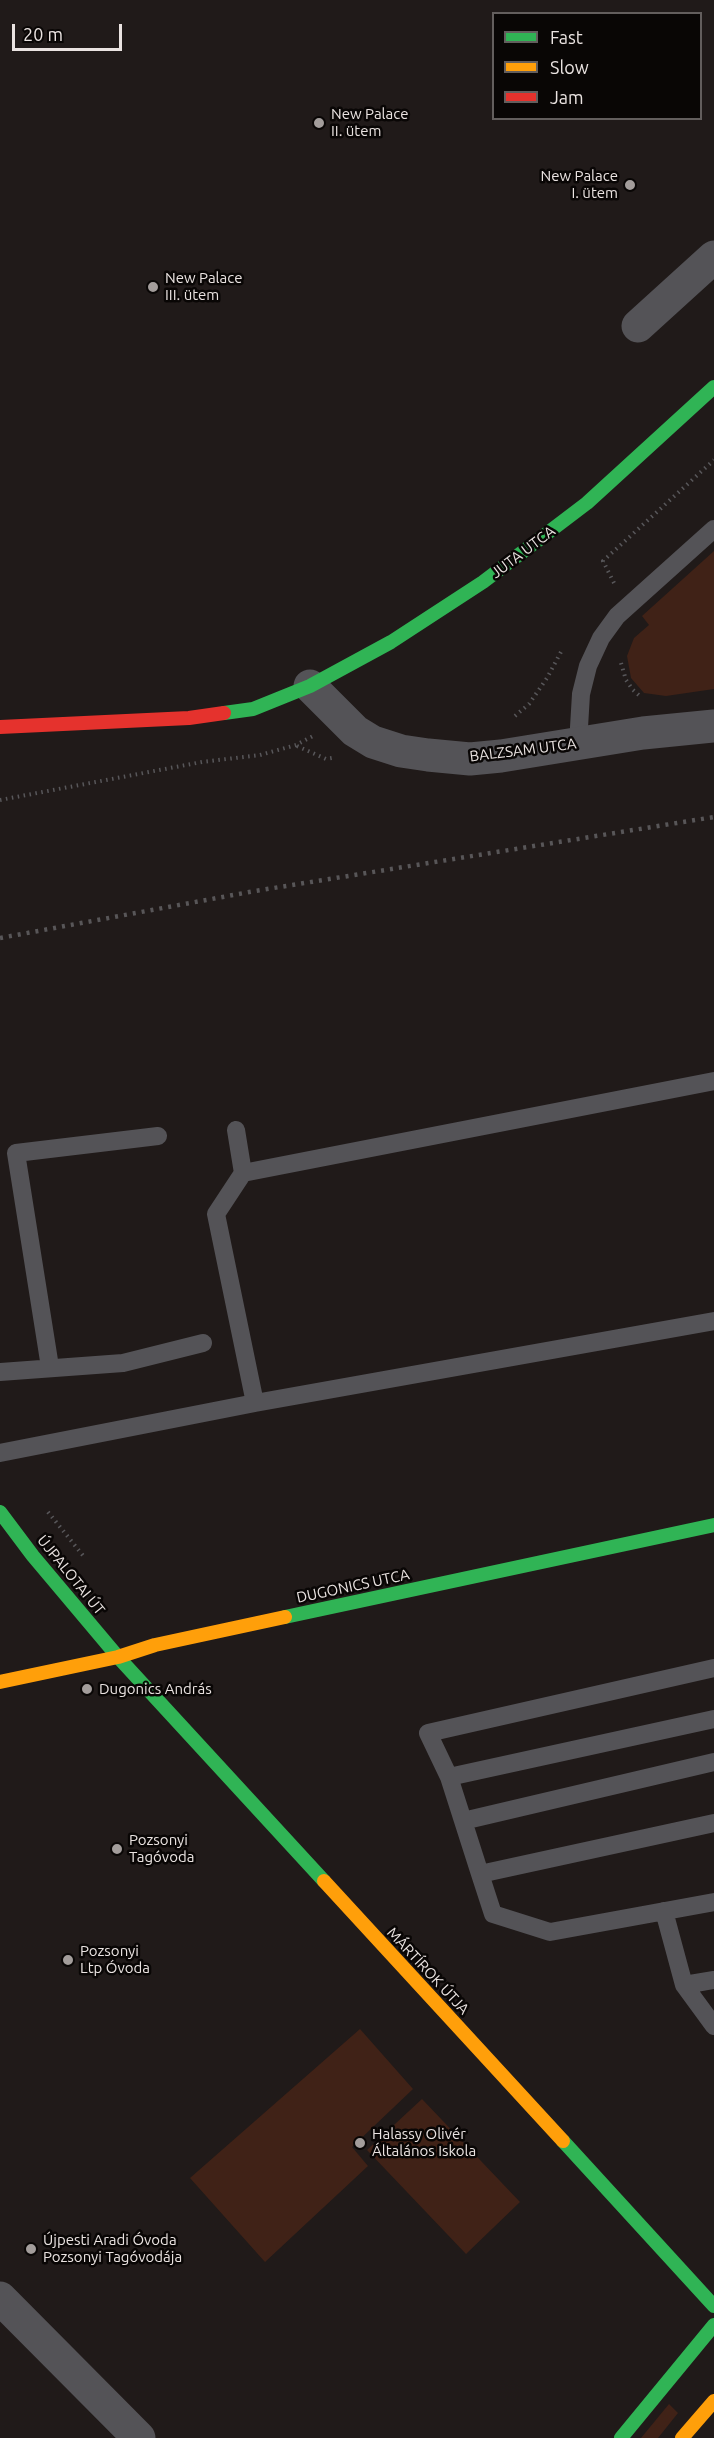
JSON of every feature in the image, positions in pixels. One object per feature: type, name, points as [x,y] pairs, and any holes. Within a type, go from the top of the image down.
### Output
[{"type":"street","points":[[638,326],[714,257]]},
{"type":"street","name":"JUTA UTCA","points":[[310,686],[391,642],[483,582],[587,503],[714,387]]},
{"type":"street","points":[[0,727],[189,718],[253,709],[310,686]]},
{"type":"street","name":"BALZSAM UTCA","points":[[310,686],[355,731],[373,742],[401,751],[470,759],[643,733],[714,726]]},
{"type":"street","name":"ÚJPALOTAI ÚT","points":[[0,1512],[33,1556],[117,1657]]},
{"type":"street","name":"DUGONICS UTCA","points":[[0,1682],[117,1657],[155,1645],[714,1525]]},
{"type":"street","name":"MÁRTÍROK ÚTJA","points":[[117,1657],[714,2306]]},
{"type":"street","points":[[0,2298],[139,2438]]},
{"type":"street","points":[[621,2438],[714,2325]]},
{"type":"street","points":[[682,2438],[714,2401]]},
{"type":"lane","points":[[578,744],[581,694],[588,666],[601,638],[617,616],[714,529]]},
{"type":"lane","points":[[243,1173],[714,1081]]},
{"type":"lane","points":[[236,1130],[243,1173],[216,1214],[255,1403]]},
{"type":"lane","points":[[50,1367],[16,1153],[158,1136]]},
{"type":"lane","points":[[0,1453],[255,1403],[714,1321]]},
{"type":"lane","points":[[0,1372],[123,1363],[203,1343]]},
{"type":"lane","points":[[714,1668],[428,1733],[449,1777],[493,1914],[550,1932],[714,1902]]},
{"type":"lane","points":[[449,1777],[714,1719]]},
{"type":"lane","points":[[463,1821],[714,1762]]},
{"type":"lane","points":[[480,1874],[714,1823]]},
{"type":"lane","points":[[664,1911],[684,1985],[714,2026]]},
{"type":"lane","points":[[684,1985],[714,1980]]},
{"type":"path","points":[[610,589],[615,584],[603,561],[714,460]]},
{"type":"path","points":[[510,721],[530,704],[562,649]]},
{"type":"path","points":[[620,656],[626,680],[643,698]]},
{"type":"path","points":[[0,800],[202,762],[260,755],[296,745]]},
{"type":"shaded area","points":[[714,551],[714,689],[666,696],[644,693],[631,678],[627,656],[634,638],[649,625],[642,616]]},
{"type":"shaded area","points":[[360,2029],[413,2089],[352,2147],[368,2166],[265,2262],[190,2178]]},
{"type":"shaded area","points":[[422,2099],[520,2202],[466,2254],[367,2150]]},
{"type":"shaded area","points":[[669,2404],[678,2413],[658,2438],[641,2438]]},
{"type":"railway","points":[[0,938],[255,891],[714,817]]},
{"type":"traffic: fast","points":[[224,713],[253,709],[310,686],[391,642],[483,582],[587,503],[714,387]]},
{"type":"traffic: fast","points":[[0,1512],[33,1556],[118,1657],[324,1881]]},
{"type":"traffic: fast","points":[[285,1617],[714,1525]]},
{"type":"traffic: fast","points":[[563,2141],[714,2306]]},
{"type":"traffic: fast","points":[[621,2438],[714,2325]]},
{"type":"traffic: slow","points":[[0,1682],[118,1657],[155,1645],[285,1617]]},
{"type":"traffic: slow","points":[[324,1881],[563,2141]]},
{"type":"traffic: slow","points":[[682,2438],[714,2401]]},
{"type":"traffic: jam","points":[[0,727],[189,718],[224,713]]},
{"type":"place","name":"New Palace II. ütem","points":[[319,123]]},
{"type":"place","name":"New Palace I. ütem","points":[[630,185]]},
{"type":"place","name":"New Palace III. ütem","points":[[153,287]]},
{"type":"place","name":"Dugonics András","points":[[87,1689]]},
{"type":"place","name":"Pozsonyi Tagóvoda","points":[[117,1849]]},
{"type":"place","name":"Pozsonyi Ltp Óvoda","points":[[68,1960]]},
{"type":"place","name":"Halassy Olivér Általános Iskola","points":[[360,2143]]},
{"type":"place","name":"Újpesti Aradi Óvoda Pozsonyi Tagóvodája","points":[[31,2249]]}]
